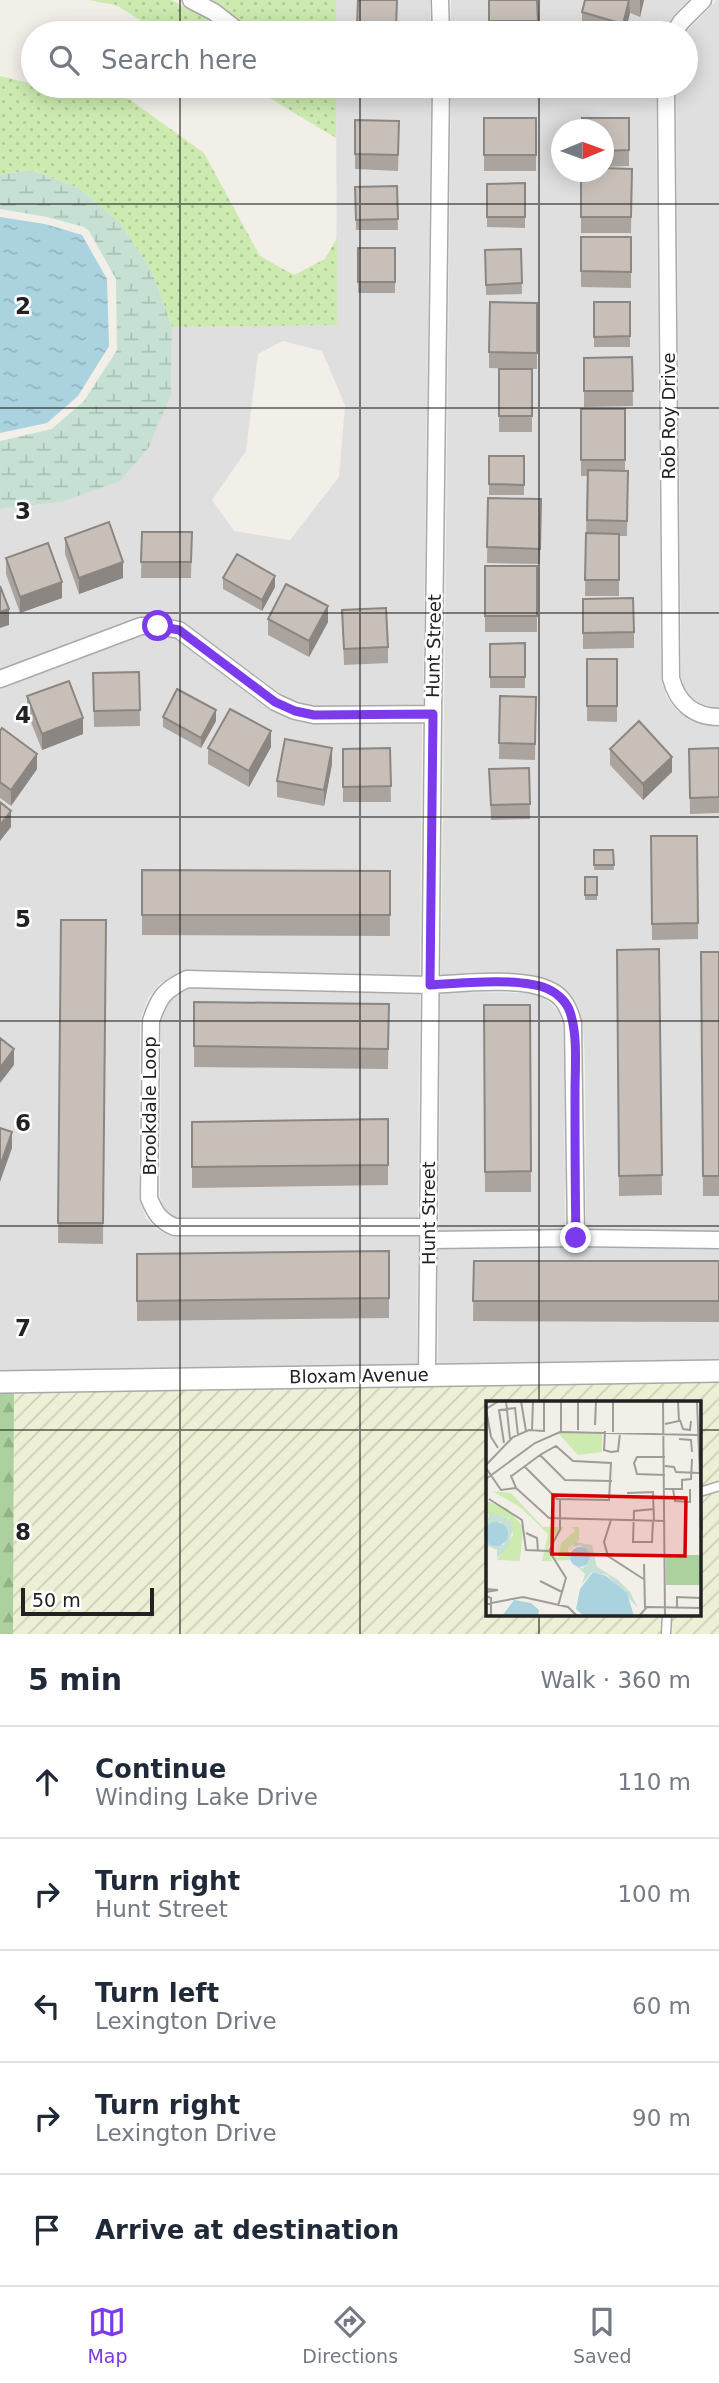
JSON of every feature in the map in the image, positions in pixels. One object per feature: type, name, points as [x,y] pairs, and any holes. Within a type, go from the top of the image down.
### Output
[{"type":"street","points":[[191,0],[226,21]]},
{"type":"street","points":[[440,0],[441,21]]},
{"type":"street","points":[[682,21],[703,0]]},
{"type":"street","name":"Hunt Street","points":[[428,1374],[441,98]]},
{"type":"street","name":"Rob Roy Drive","points":[[666,98],[671,677],[674,691],[683,704],[695,713],[719,717]]},
{"type":"street","points":[[0,680],[141,626],[158,626],[179,630],[275,702],[295,711],[314,715],[433,714]]},
{"type":"street","name":"Brookdale Loop","points":[[428,1234],[174,1227],[163,1222],[154,1212],[149,1198],[150,1034],[158,1001],[169,988],[187,979],[430,985]]},
{"type":"street","points":[[430,985],[529,984],[549,989],[569,1008],[573,1023],[575,1067],[576,1238]]},
{"type":"street","points":[[428,1234],[719,1240]]},
{"type":"street","name":"Bloxam Avenue","points":[[0,1382],[719,1371]]},
{"type":"lane","points":[[702,1491],[719,1486]]},
{"type":"lane","points":[[666,1634],[667,1616]]},
{"type":"shaded area","points":[[336,0],[430,0],[430,21],[336,21]]},
{"type":"shaded area","points":[[451,0],[689,0],[670,21],[451,21]]},
{"type":"shaded area","points":[[719,0],[719,708],[711,708],[691,698],[684,688],[681,676],[676,98],[698,98],[697,21]]},
{"type":"shaded area","points":[[336,98],[431,98],[423,705],[315,706],[298,703],[281,694],[185,623],[158,617],[136,618],[0,670],[0,509],[61,502],[171,394],[172,327],[337,324]],"holes":[[[283,341],[322,351],[345,405],[339,477],[290,540],[234,531],[212,500],[246,451],[258,354]]]},
{"type":"shaded area","points":[[451,98],[656,98],[661,678],[666,696],[677,711],[692,721],[719,726],[719,1231],[586,1229],[583,1023],[578,1006],[568,991],[556,982],[533,975],[441,975]]},
{"type":"shaded area","points":[[143,635],[174,638],[268,709],[292,720],[314,724],[422,723],[420,976],[188,970],[160,983],[148,998],[140,1021],[139,1198],[146,1218],[158,1230],[174,1236],[418,1236],[417,1366],[0,1373],[0,689]]},
{"type":"shaded area","points":[[190,988],[420,994],[418,1218],[177,1218],[169,1215],[163,1208],[160,1197],[161,1022],[167,1005],[175,995]]},
{"type":"shaded area","points":[[440,993],[528,993],[544,997],[559,1012],[563,1024],[565,1229],[439,1231]]},
{"type":"shaded area","points":[[438,1249],[719,1249],[719,1362],[438,1365]]},
{"type":"green space","points":[[88,0],[171,0],[211,21],[142,21],[116,5]]},
{"type":"green space","points":[[211,0],[336,0],[336,21],[240,21]]},
{"type":"green space","points":[[0,76],[21,81],[21,98],[129,99],[204,153],[260,256],[294,275],[325,259],[337,238],[337,325],[172,327],[152,272],[121,224],[79,188],[30,170],[0,175]]},
{"type":"green space","points":[[270,98],[336,98],[336,138]]},
{"type":"green space","points":[[30,170],[79,188],[121,224],[152,272],[172,327],[171,394],[149,447],[120,481],[61,502],[0,509],[0,441],[52,429],[84,401],[117,350],[116,279],[89,231],[84,227],[47,217],[0,209],[0,175]]},
{"type":"green space","points":[[719,1380],[719,1634],[13,1634],[14,1393]]},
{"type":"green space","points":[[0,1393],[14,1393],[13,1634],[0,1634]]},
{"type":"water","points":[[0,217],[45,224],[82,235],[107,279],[109,346],[78,396],[47,423],[0,433]]},
{"type":"building","points":[[358,0],[397,0],[396,21],[357,21]]},
{"type":"building","points":[[489,0],[537,0],[538,21],[489,21]]},
{"type":"building","points":[[585,0],[629,0],[624,21],[613,21],[582,12]]},
{"type":"building","points":[[484,118],[536,118],[536,155],[484,155]]},
{"type":"building","points":[[629,118],[629,150],[614,151],[614,119],[582,119]]},
{"type":"building","points":[[355,120],[399,121],[398,155],[355,154]]},
{"type":"building","points":[[614,168],[632,169],[631,217],[581,217],[581,182],[614,182]]},
{"type":"building","points":[[525,183],[525,217],[487,217],[487,184]]},
{"type":"building","points":[[397,186],[398,219],[356,220],[355,187]]},
{"type":"building","points":[[581,237],[631,237],[631,272],[581,271]]},
{"type":"building","points":[[358,248],[395,248],[395,282],[358,282]]},
{"type":"building","points":[[521,249],[522,283],[486,285],[485,250]]},
{"type":"building","points":[[490,302],[537,303],[537,353],[489,352]]},
{"type":"building","points":[[594,302],[630,302],[630,336],[594,337]]},
{"type":"building","points":[[632,357],[633,391],[584,391],[584,358]]},
{"type":"building","points":[[499,369],[532,369],[532,416],[499,416]]},
{"type":"building","points":[[581,409],[625,409],[625,460],[581,460]]},
{"type":"building","points":[[489,456],[524,456],[524,485],[489,484]]},
{"type":"building","points":[[588,470],[628,471],[627,521],[587,520]]},
{"type":"building","points":[[488,498],[541,499],[540,549],[487,547]]},
{"type":"building","points":[[109,522],[123,562],[79,578],[65,538]]},
{"type":"building","points":[[142,532],[192,532],[191,562],[141,562]]},
{"type":"building","points":[[586,533],[619,534],[619,580],[585,580]]},
{"type":"building","points":[[48,543],[62,582],[20,597],[6,558]]},
{"type":"building","points":[[237,554],[275,576],[262,600],[223,578]]},
{"type":"building","points":[[485,566],[537,566],[537,616],[485,616]]},
{"type":"building","points":[[286,584],[328,606],[309,641],[268,619]]},
{"type":"building","points":[[0,586],[9,609],[0,612]]},
{"type":"building","points":[[633,598],[634,632],[583,633],[583,599]]},
{"type":"building","points":[[386,608],[388,647],[344,649],[342,610]]},
{"type":"building","points":[[525,643],[525,677],[490,677],[490,644]]},
{"type":"building","points":[[587,659],[617,659],[617,706],[587,706]]},
{"type":"building","points":[[139,672],[140,710],[94,711],[93,673]]},
{"type":"building","points":[[69,681],[83,718],[42,734],[27,696]]},
{"type":"building","points":[[177,689],[216,710],[201,738],[163,717]]},
{"type":"building","points":[[500,696],[536,697],[535,744],[499,743]]},
{"type":"building","points":[[230,709],[271,731],[249,771],[208,748]]},
{"type":"building","points":[[639,721],[672,757],[643,784],[610,749]]},
{"type":"building","points":[[2,728],[37,754],[11,790],[0,782]]},
{"type":"building","points":[[285,739],[332,748],[324,790],[277,781]]},
{"type":"building","points":[[390,748],[391,786],[343,787],[343,749]]},
{"type":"building","points":[[719,748],[719,797],[690,798],[689,749]]},
{"type":"building","points":[[529,768],[530,804],[491,805],[489,769]]},
{"type":"building","points":[[0,802],[11,811],[0,825]]},
{"type":"building","points":[[651,836],[697,836],[698,923],[652,924]]},
{"type":"building","points":[[594,850],[613,850],[614,865],[594,865]]},
{"type":"building","points":[[142,870],[390,871],[390,915],[142,915]]},
{"type":"building","points":[[585,877],[597,877],[597,895],[585,895]]},
{"type":"building","points":[[61,920],[106,920],[103,1223],[58,1223]]},
{"type":"building","points":[[659,949],[662,1175],[619,1176],[617,950]]},
{"type":"building","points":[[701,952],[719,952],[719,1176],[703,1176]]},
{"type":"building","points":[[194,1002],[389,1004],[388,1049],[194,1046]]},
{"type":"building","points":[[484,1005],[530,1005],[531,1171],[485,1172]]},
{"type":"building","points":[[0,1038],[14,1049],[0,1068]]},
{"type":"building","points":[[388,1119],[388,1165],[192,1167],[192,1122]]},
{"type":"building","points":[[0,1128],[12,1132],[0,1166]]},
{"type":"building","points":[[389,1251],[389,1298],[137,1301],[137,1254]]},
{"type":"building","points":[[474,1261],[719,1261],[719,1301],[473,1301]]},
{"type":"route","points":[[158,626],[179,630],[275,702],[295,711],[314,715],[433,714],[430,985],[529,984],[549,989],[569,1008],[573,1023],[575,1067],[576,1238]]}]
